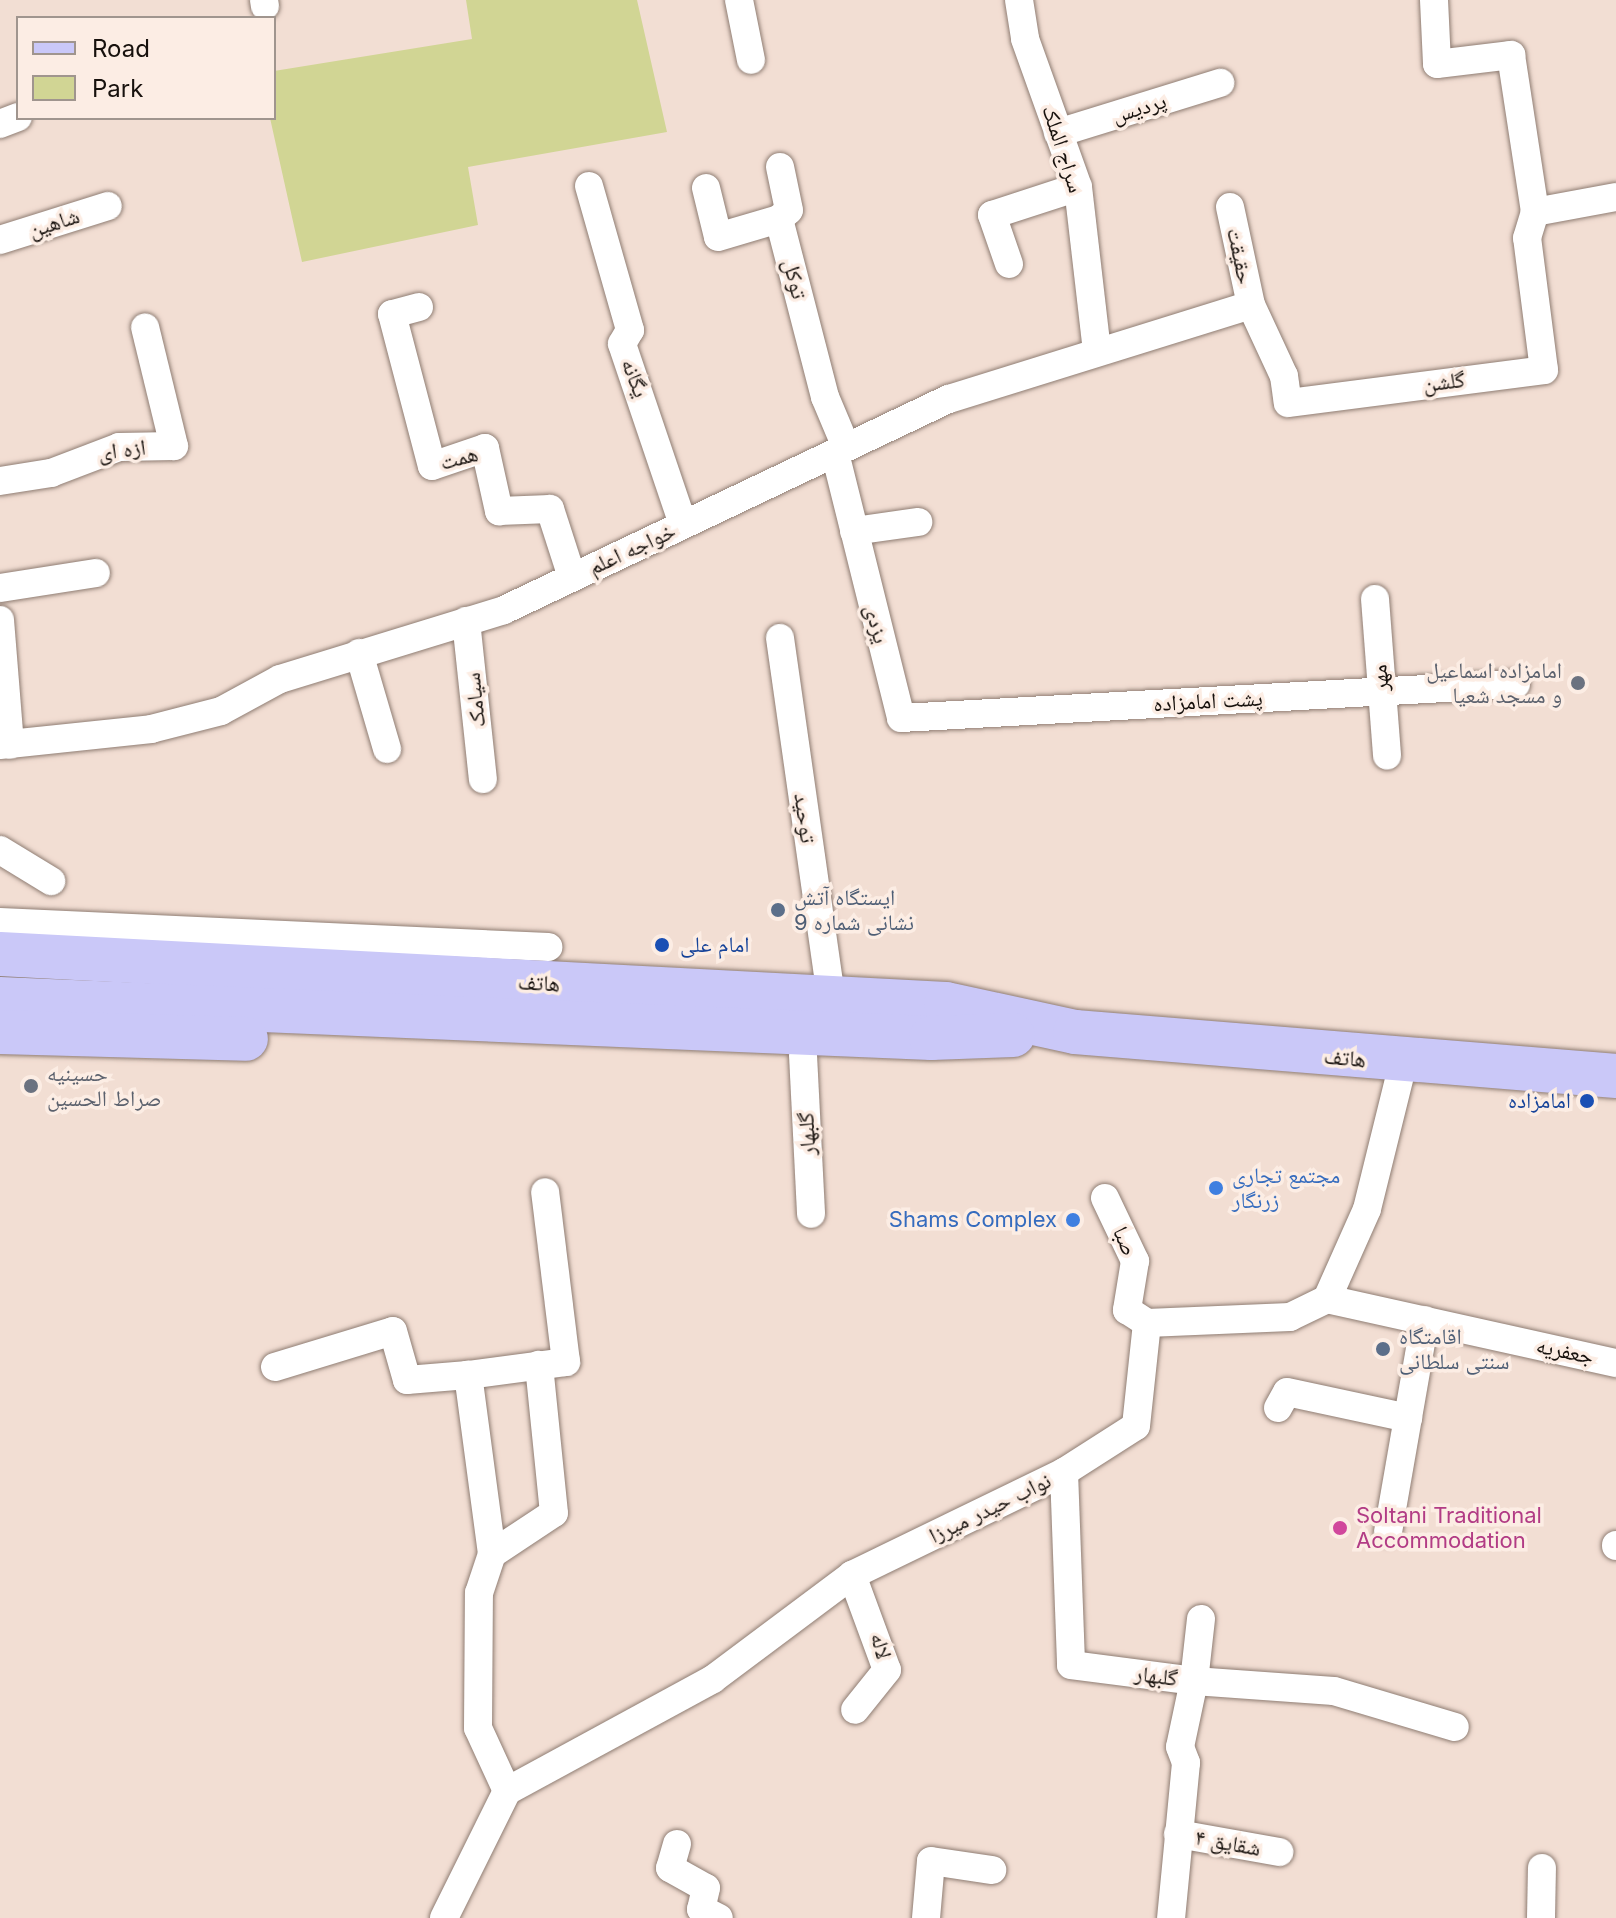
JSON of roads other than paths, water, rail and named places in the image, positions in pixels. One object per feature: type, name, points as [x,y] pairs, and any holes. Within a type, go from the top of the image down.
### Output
[{"type":"main road","name":"هاتف","points":[[0,954],[946,1004],[1075,1032],[1403,1063],[1616,1076]]},
{"type":"main road","name":"هاتف","points":[[0,999],[931,1038],[1075,1032]]},
{"type":"main road","points":[[0,1032],[803,1055],[931,1038]]},
{"type":"street","points":[[739,0],[751,60]]},
{"type":"street","name":"سراج الملک","points":[[1019,0],[1058,133],[1078,187],[1097,350]]},
{"type":"street","name":"گلشن","points":[[1251,305],[1284,376],[1288,403],[1544,370],[1527,238],[1535,212],[1511,55],[1437,64],[1434,0]]},
{"type":"street","name":"پردیس","points":[[1058,133],[1220,83]]},
{"type":"street","points":[[706,188],[718,237],[779,219],[789,210],[780,167]]},
{"type":"street","name":"یگانه","points":[[589,186],[630,330],[622,344],[683,524]]},
{"type":"street","points":[[1009,264],[992,215],[1078,187]]},
{"type":"street","points":[[1535,212],[1616,197]]},
{"type":"street","name":"شاهین","points":[[0,240],[108,206]]},
{"type":"street","name":"حقیقت","points":[[1230,207],[1251,305]]},
{"type":"street","name":"توکل","points":[[779,219],[840,450]]},
{"type":"street","name":"خواجه اعلم","points":[[5,745],[151,729],[207,715],[280,679],[466,621],[572,577],[949,399],[1097,350],[1251,305]]},
{"type":"street","name":"همت","points":[[419,307],[392,314],[432,466],[485,448],[499,511],[550,509],[572,577]]},
{"type":"street","name":"ازه ای","points":[[0,481],[51,473],[119,447],[174,446],[145,327]]},
{"type":"street","name":"یزدی","points":[[840,450],[854,531],[901,718]]},
{"type":"street","points":[[854,531],[918,522]]},
{"type":"street","points":[[0,588],[96,573]]},
{"type":"street","name":"مهر","points":[[1375,599],[1387,756]]},
{"type":"street","points":[[0,620],[5,745]]},
{"type":"street","name":"سیامک","points":[[466,621],[483,779]]},
{"type":"street","name":"توحید","points":[[780,638],[831,998]]},
{"type":"street","points":[[359,653],[387,749]]},
{"type":"street","name":"پشت امامزاده","points":[[901,718],[1516,684]]},
{"type":"street","points":[[0,850],[51,881]]},
{"type":"street","points":[[0,922],[548,947]]},
{"type":"street","name":"گلبهار","points":[[803,1055],[811,1214]]},
{"type":"street","points":[[1147,1323],[1290,1317],[1327,1299],[1367,1209],[1403,1063]]},
{"type":"street","points":[[275,1367],[393,1331],[407,1380],[566,1362],[545,1192]]},
{"type":"street","name":"صبا","points":[[1105,1198],[1135,1261],[1127,1310],[1147,1323]]},
{"type":"street","name":"جعفریه","points":[[1327,1299],[1616,1363]]},
{"type":"street","points":[[1388,1532],[1425,1320]]},
{"type":"street","name":"نواب حیدر میرزا","points":[[507,1791],[713,1679],[852,1575],[1064,1472],[1136,1426],[1147,1323]]},
{"type":"street","points":[[492,1554],[554,1513],[539,1365]]},
{"type":"street","points":[[444,1918],[507,1791],[478,1728],[479,1593],[492,1554],[468,1375]]},
{"type":"street","points":[[1278,1408],[1287,1392],[1408,1418]]},
{"type":"street","name":"گلبهار","points":[[1064,1472],[1071,1665],[1194,1681],[1180,1747],[1186,1763],[1171,1918]]},
{"type":"street","name":"لاله","points":[[852,1575],[887,1670],[855,1710]]},
{"type":"street","points":[[1201,1619],[1194,1681],[1334,1691],[1455,1727]]},
{"type":"street","name":"شقایق ۴","points":[[1178,1834],[1279,1852]]},
{"type":"street","points":[[677,1844],[670,1868],[706,1888],[701,1909],[719,1918]]},
{"type":"street","points":[[926,1918],[931,1861],[992,1870]]},
{"type":"street","points":[[1541,1918],[1542,1868]]},
{"type":"place","name":"امامزاده اسماعیل و مسجد شعیا","points":[[1578,683]]},
{"type":"place","name":"ایستگاه آتش نشانی شماره 9","points":[[778,910]]},
{"type":"place","name":"امام علی","points":[[662,945]]},
{"type":"place","name":"حسینیه صراط الحسین","points":[[31,1086]]},
{"type":"place","name":"امامزاده","points":[[1587,1101]]},
{"type":"place","name":"مجتمع تجاری زرنگار","points":[[1216,1188]]},
{"type":"place","name":"Shams Complex","points":[[1073,1220]]},
{"type":"place","name":"اقامتگاه سنتی سلطانی","points":[[1383,1349]]},
{"type":"place","name":"Soltani Traditional Accommodation","points":[[1340,1528]]}]
